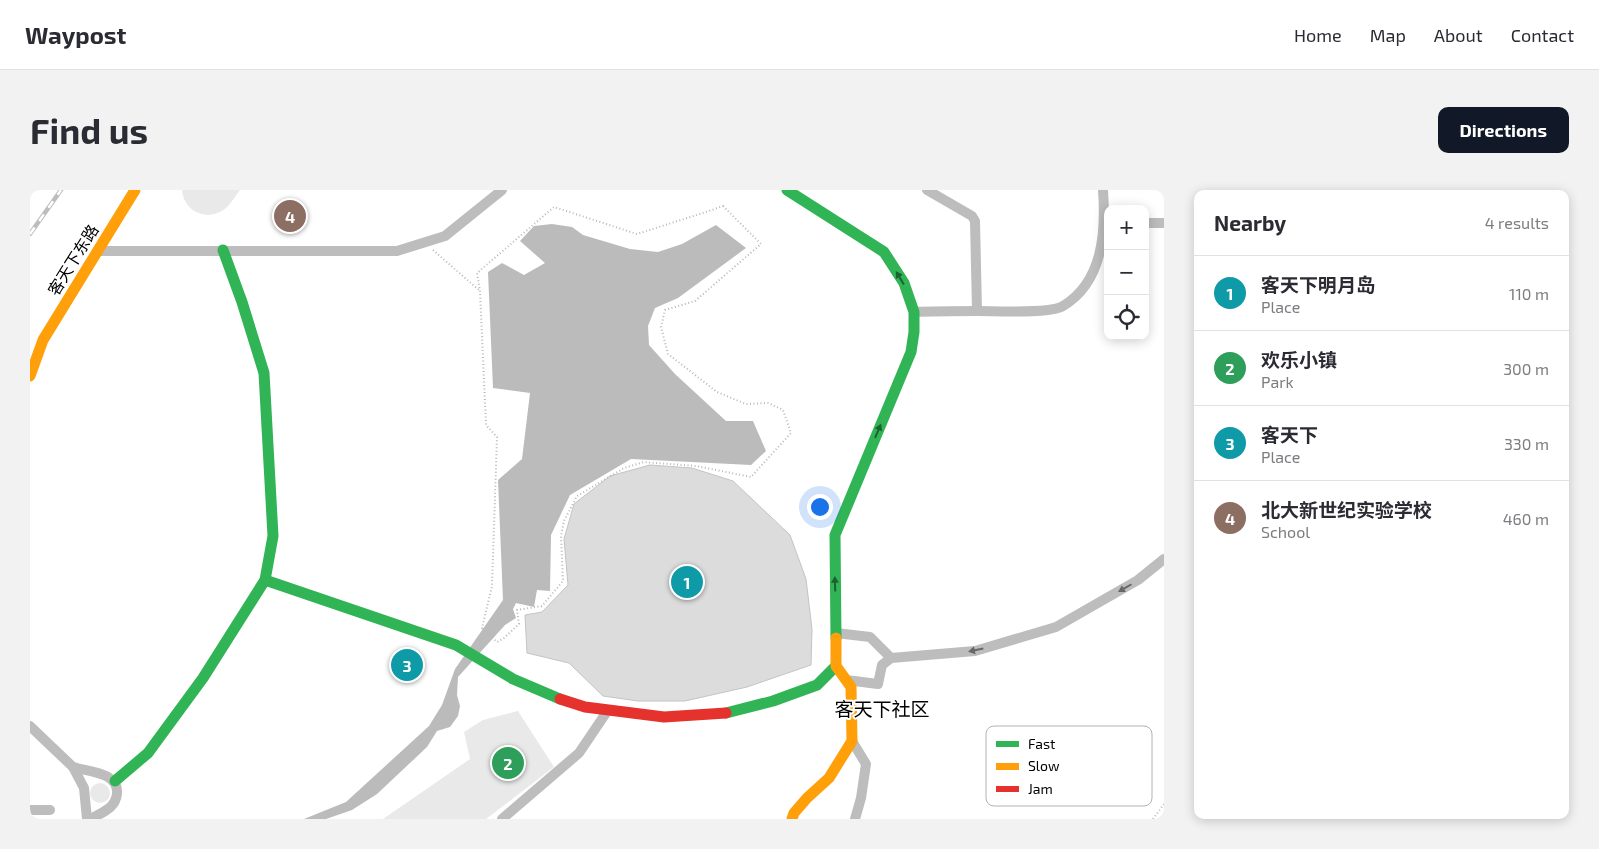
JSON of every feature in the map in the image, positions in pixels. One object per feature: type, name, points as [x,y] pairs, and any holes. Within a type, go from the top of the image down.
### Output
[{"type":"street","name":"客天下东路","points":[[30,376],[43,340],[135,190]]},
{"type":"street","points":[[98,251],[397,251],[445,236],[502,190]]},
{"type":"street","points":[[787,190],[884,252],[904,283],[914,312],[911,352],[835,535],[836,666],[851,687],[852,740],[866,764],[861,798],[855,819]]},
{"type":"street","points":[[927,190],[972,216],[975,221],[977,311]]},
{"type":"street","points":[[1103,190],[1105,205]]},
{"type":"street","points":[[1149,223],[1164,223]]},
{"type":"street","points":[[914,312],[1034,311],[1062,307],[1088,285],[1099,258],[1104,228]]},
{"type":"street","points":[[115,780],[148,753],[203,678],[265,580],[273,536],[264,373],[242,302],[223,250]]},
{"type":"street","points":[[846,680],[878,684],[882,665],[891,658],[975,651],[1056,627],[1138,580],[1164,559]]},
{"type":"street","points":[[265,580],[456,645],[513,679],[560,699],[585,707],[664,717],[721,714],[773,701],[817,685],[836,666]]},
{"type":"street","points":[[836,633],[870,637],[891,658]]},
{"type":"street","points":[[502,819],[579,753],[608,710]]},
{"type":"street","points":[[30,726],[73,767],[84,788],[86,819]]},
{"type":"street","points":[[792,819],[794,813],[806,798],[829,778],[852,740]]},
{"type":"street","points":[[73,767],[106,776],[115,780],[118,787],[117,799],[113,807],[91,819]]},
{"type":"street","points":[[30,810],[50,810]]},
{"type":"path","points":[[424,242],[480,292],[486,425],[497,437],[492,586],[482,628],[497,642],[519,624],[517,610],[542,606],[563,581],[561,536],[564,521],[577,496],[624,468],[644,462],[696,466],[751,477],[792,433],[783,410],[768,403],[746,404],[717,392],[668,354],[661,327],[665,310],[695,301],[761,244],[722,206],[637,234],[554,207],[477,273],[480,292]]},
{"type":"path","points":[[1153,819],[1164,804]]},
{"type":"shaded area","points":[[182,190],[240,190],[227,207],[220,212],[206,215],[193,210],[187,205]]},
{"type":"shaded area","points":[[552,224],[572,227],[583,235],[630,249],[658,252],[682,244],[716,225],[746,248],[678,298],[655,308],[648,326],[649,345],[675,374],[726,421],[753,421],[766,451],[751,465],[631,459],[570,495],[551,535],[550,591],[537,590],[534,607],[516,603],[513,609],[516,618],[505,625],[458,677],[457,695],[460,706],[458,716],[450,727],[437,731],[427,747],[377,794],[352,810],[326,819],[304,819],[346,802],[429,726],[442,705],[455,669],[503,600],[498,480],[522,459],[530,393],[493,388],[488,272],[502,263],[524,275],[545,263],[520,241],[534,226]]},
{"type":"shaded area","points":[[518,711],[554,767],[486,819],[383,819],[470,759],[464,732],[483,720]]},
{"type":"shaded area","points":[[100,783],[107,786],[110,793],[107,800],[100,803],[93,800],[90,793],[93,786]]},
{"type":"building","points":[[650,465],[692,468],[733,481],[790,535],[806,579],[812,629],[811,665],[747,687],[685,701],[638,701],[603,696],[569,663],[527,653],[525,615],[542,612],[568,585],[564,539],[574,504],[610,476]]},
{"type":"railway","points":[[30,234],[61,190]]},
{"type":"traffic: fast","points":[[787,190],[884,252],[904,283],[914,312],[911,352],[835,535],[836,638]]},
{"type":"traffic: fast","points":[[115,781],[148,753],[203,678],[265,580],[273,536],[264,373],[242,302],[223,250]]},
{"type":"traffic: fast","points":[[265,580],[456,645],[513,679],[560,699]]},
{"type":"traffic: fast","points":[[726,713],[773,701],[817,685],[836,666]]},
{"type":"traffic: slow","points":[[30,376],[43,340],[135,190]]},
{"type":"traffic: slow","points":[[792,819],[794,813],[807,798],[829,778],[852,741],[851,687],[836,666],[836,638]]},
{"type":"traffic: jam","points":[[560,699],[585,707],[664,717],[726,713]]},
{"type":"place","name":"北大新世纪实验学校","points":[[290,216]]},
{"type":"place","name":"客天下明月岛","points":[[687,582]]},
{"type":"place","name":"客天下","points":[[407,665]]},
{"type":"place","name":"欢乐小镇","points":[[508,763]]},
{"type":"district","name":"客天下社区","points":[[882,709]]}]
